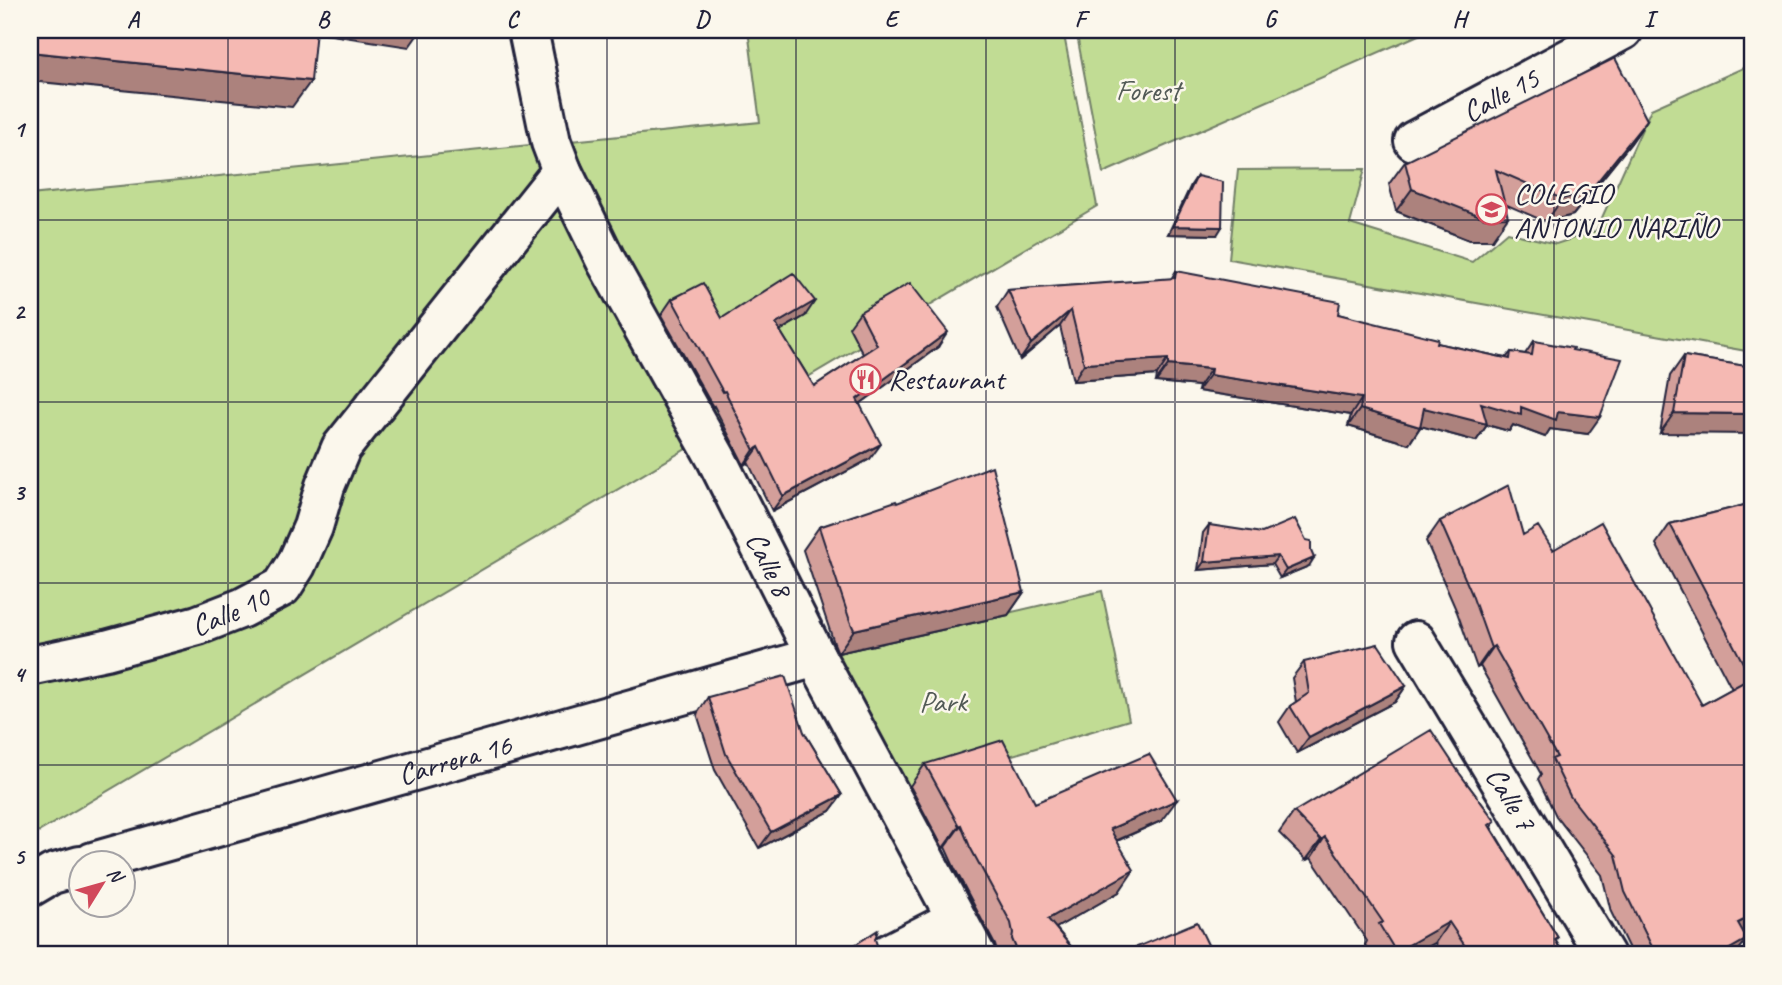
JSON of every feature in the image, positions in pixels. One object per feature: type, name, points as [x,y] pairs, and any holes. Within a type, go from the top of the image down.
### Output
[{"type":"street","name":"Calle 8","points":[[528,30],[551,142],[562,171],[606,261],[716,458],[816,657],[976,955]]},
{"type":"street","name":"Calle 15","points":[[1415,141],[1623,30]]},
{"type":"street","name":"Calle 10","points":[[30,666],[106,650],[198,625],[242,608],[282,587],[296,565],[313,527],[325,486],[341,448],[562,171]]},
{"type":"street","name":"Calle 7","points":[[1416,641],[1605,955]]},
{"type":"street","name":"Carrera 16","points":[[136,851],[816,657]]},
{"type":"street","points":[[30,887],[52,874],[66,870]]},
{"type":"street","points":[[886,955],[956,919]]},
{"type":"green space","points":[[748,30],[1063,30],[1097,206],[30,837],[30,195],[760,122]]},
{"type":"green space","name":"Forest","points":[[1076,30],[1430,30],[1103,173]]},
{"type":"green space","points":[[1752,64],[1752,352],[1229,259],[1238,170],[1365,169],[1350,224],[1472,262],[1507,232],[1556,244],[1596,231],[1651,109]]},
{"type":"green space","name":"Park","points":[[1102,591],[1129,720],[906,787],[837,653]]},
{"type":"building","points":[[30,30],[316,30],[311,81],[30,52]]},
{"type":"building","points":[[1615,58],[1647,120],[1589,192],[1562,199],[1496,170],[1508,217],[1485,218],[1412,189],[1405,162]]},
{"type":"building","points":[[1197,176],[1223,182],[1222,227],[1173,226]]},
{"type":"building","points":[[1176,271],[1340,302],[1338,314],[1438,339],[1437,343],[1510,359],[1511,352],[1532,355],[1534,341],[1622,359],[1600,417],[1558,412],[1556,420],[1521,407],[1521,415],[1481,403],[1487,424],[1424,408],[1420,427],[1360,409],[1362,398],[1210,375],[1211,369],[1168,365],[1168,359],[1084,364],[1071,310],[1031,344],[1008,290],[1175,278]]},
{"type":"building","points":[[793,273],[815,301],[776,324],[814,386],[877,345],[860,312],[910,283],[948,332],[857,399],[881,444],[783,496],[759,447],[754,450],[725,391],[723,392],[672,299],[703,283],[722,318]]},
{"type":"building","points":[[1684,356],[1752,367],[1752,414],[1674,413]]},
{"type":"building","points":[[992,466],[1024,592],[854,630],[819,527],[896,501],[897,503]]},
{"type":"building","points":[[1509,485],[1523,535],[1538,526],[1553,550],[1601,522],[1702,705],[1751,678],[1670,524],[1752,503],[1752,916],[1738,923],[1747,939],[1719,955],[1656,955],[1625,892],[1616,855],[1570,796],[1552,759],[1557,757],[1494,646],[1491,648],[1471,592],[1440,521]]},
{"type":"building","points":[[1295,519],[1306,540],[1311,541],[1314,558],[1286,570],[1278,556],[1204,562],[1209,525],[1262,533]]},
{"type":"building","points":[[1378,644],[1406,686],[1309,737],[1290,706],[1309,693],[1304,662]]},
{"type":"building","points":[[785,676],[804,732],[842,795],[771,832],[726,754],[708,697]]},
{"type":"building","points":[[1431,730],[1495,821],[1489,825],[1558,938],[1555,940],[1564,955],[1471,955],[1449,922],[1396,952],[1379,924],[1383,922],[1325,837],[1321,840],[1294,812]]},
{"type":"building","points":[[1003,740],[1035,803],[1149,754],[1177,800],[1110,829],[1134,870],[1048,919],[1078,955],[1019,955],[1012,939],[1011,923],[961,825],[959,826],[925,764]]},
{"type":"building","points":[[1197,922],[1213,955],[1118,955]]},
{"type":"building","points":[[878,930],[875,939],[884,955],[846,955],[844,952]]},
{"type":"building","points":[[924,950],[927,955],[913,955]]},
{"type":"place","name":"COLEGIO ANTONIO NARIÑO","points":[[1491,210]]},
{"type":"place","name":"Restaurant","points":[[865,379]]}]
